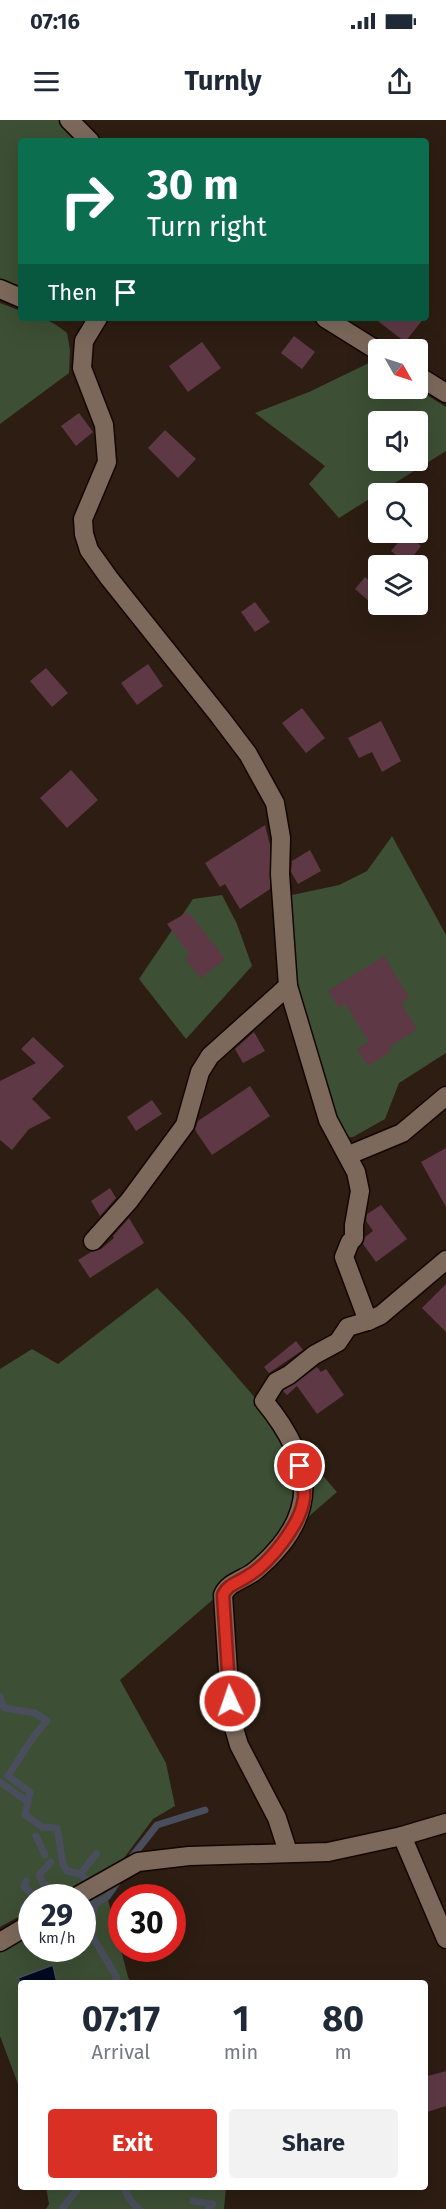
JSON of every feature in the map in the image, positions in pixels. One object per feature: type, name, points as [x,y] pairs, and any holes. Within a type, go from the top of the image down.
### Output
[{"type":"street","points":[[69,120],[87,138]]},
{"type":"street","points":[[0,289],[18,297]]},
{"type":"street","points":[[93,321],[84,341],[82,368],[104,425],[107,462],[83,519],[84,534],[89,550],[109,578],[248,754],[275,803],[281,838],[280,874],[288,986],[328,1120],[349,1155],[356,1172],[360,1191],[354,1239],[350,1242],[344,1257],[368,1321]]},
{"type":"street","points":[[330,321],[368,345]]},
{"type":"street","points":[[428,382],[446,393]]},
{"type":"street","points":[[93,1241],[129,1201],[184,1125],[200,1072],[210,1056],[288,986]]},
{"type":"street","points":[[349,1155],[402,1133],[446,1096]]},
{"type":"street","points":[[288,1852],[277,1818],[239,1745],[231,1718],[223,1595],[226,1587],[257,1570],[279,1546],[299,1519],[304,1498],[303,1481],[296,1451],[283,1425],[264,1401],[276,1383],[290,1376],[302,1364],[338,1342],[348,1327],[381,1315],[446,1260]]},
{"type":"street","points":[[96,1886],[138,1862],[189,1856],[328,1852],[402,1836],[446,1823]]},
{"type":"street","points":[[402,1836],[446,1939]]},
{"type":"street","points":[[0,1942],[18,1931]]},
{"type":"green space","points":[[0,120],[62,120],[81,138],[18,138],[18,292],[0,283]]},
{"type":"green space","points":[[0,303],[18,310],[18,321],[48,321],[56,325],[67,333],[70,350],[69,373],[0,424]]},
{"type":"green space","points":[[368,363],[368,399],[428,399],[428,396],[446,407],[446,451],[428,462],[428,411],[368,411],[368,471],[414,471],[395,483],[368,483],[368,500],[339,518],[309,484],[325,466],[255,413],[309,392]]},
{"type":"green space","points":[[392,836],[446,935],[446,1053],[399,1083],[385,1119],[353,1137],[339,1138],[311,1047],[278,898],[339,885],[367,871]]},
{"type":"green space","points":[[222,895],[237,924],[252,966],[186,1039],[139,979],[193,899]]},
{"type":"green space","points":[[157,1288],[185,1317],[337,1492],[120,1680],[166,1763],[175,1806],[153,1819],[121,1862],[81,1884],[18,1884],[18,1917],[0,1927],[0,1369],[32,1349],[58,1364]]},
{"type":"green space","points":[[105,1888],[108,1900],[108,1962],[124,1962],[130,1980],[56,1980],[53,1966],[19,1978],[18,2084],[0,2036],[0,1948],[18,1938],[18,1962],[96,1962],[96,1893]]},
{"type":"green space","points":[[47,2190],[226,2190],[224,2209],[46,2209],[49,2204]]},
{"type":"water","points":[[53,1965],[56,1980],[19,1980],[18,1978]]},
{"type":"building","points":[[378,321],[422,321],[407,339],[401,339]]},
{"type":"building","points":[[294,336],[315,352],[302,369],[281,353]]},
{"type":"building","points":[[202,342],[221,368],[188,392],[169,366]]},
{"type":"building","points":[[79,413],[93,432],[76,446],[61,426]]},
{"type":"building","points":[[165,430],[196,459],[178,478],[148,448]]},
{"type":"building","points":[[398,543],[418,543],[421,546],[414,555],[396,555],[391,551]]},
{"type":"building","points":[[365,577],[368,580],[368,600],[355,589]]},
{"type":"building","points":[[255,602],[270,622],[255,632],[241,612]]},
{"type":"building","points":[[148,664],[163,686],[137,705],[121,683]]},
{"type":"building","points":[[46,668],[68,693],[52,707],[30,681]]},
{"type":"building","points":[[302,708],[325,738],[306,753],[282,723]]},
{"type":"building","points":[[381,721],[401,761],[382,772],[372,752],[359,758],[348,738]]},
{"type":"building","points":[[71,770],[98,800],[67,828],[40,798]]},
{"type":"building","points":[[265,825],[270,845],[270,889],[240,909],[225,884],[220,887],[205,863]]},
{"type":"building","points":[[310,850],[321,871],[298,884],[291,872],[292,861]]},
{"type":"building","points":[[188,912],[225,959],[201,978],[185,959],[190,955],[167,924]]},
{"type":"building","points":[[384,956],[409,998],[401,1003],[417,1029],[389,1047],[391,1051],[368,1066],[357,1049],[369,1042],[345,1003],[339,1008],[328,991]]},
{"type":"building","points":[[254,1032],[265,1051],[243,1063],[235,1049]]},
{"type":"building","points":[[33,1037],[64,1066],[32,1099],[51,1118],[29,1129],[12,1150],[0,1140],[0,1081],[36,1063],[21,1049]]},
{"type":"building","points":[[250,1086],[270,1116],[212,1155],[195,1130],[198,1121]]},
{"type":"building","points":[[152,1100],[162,1114],[136,1131],[127,1117]]},
{"type":"building","points":[[446,1148],[446,1207],[421,1162]]},
{"type":"building","points":[[110,1188],[116,1198],[100,1216],[91,1201]]},
{"type":"building","points":[[381,1205],[407,1239],[376,1262],[363,1244],[365,1237],[373,1231],[366,1221],[367,1214]]},
{"type":"building","points":[[129,1218],[144,1243],[90,1278],[78,1260],[101,1249],[114,1238],[113,1236]]},
{"type":"building","points":[[446,1284],[446,1332],[422,1308]]},
{"type":"building","points":[[296,1341],[303,1350],[269,1373],[264,1367]]},
{"type":"building","points":[[317,1367],[321,1372],[326,1369],[344,1395],[317,1414],[297,1386],[287,1395],[283,1391]]},
{"type":"building","points":[[446,2071],[446,2106],[428,2112],[428,2076]]},
{"type":"waterway","points":[[0,1697],[4,1708],[35,1713],[47,1721],[31,1740],[8,1776],[30,1792],[25,1815],[42,1827],[57,1828],[63,1864],[67,1871],[80,1874],[89,1882]]},
{"type":"waterway","points":[[0,1782],[28,1802]]},
{"type":"waterway","points":[[131,1858],[157,1825],[205,1810]]},
{"type":"waterway","points":[[36,1836],[45,1855]]},
{"type":"waterway","points":[[80,1874],[97,1853]]},
{"type":"waterway","points":[[44,1884],[39,1875],[51,1862]]},
{"type":"waterway","points":[[96,1904],[107,1897],[119,1880]]},
{"type":"waterway","points":[[96,1942],[117,1978],[116,1980]]},
{"type":"waterway","points":[[62,2209],[77,2190]]},
{"type":"waterway","points":[[125,2190],[139,2209]]},
{"type":"waterway","points":[[193,2201],[213,2204],[209,2209]]},
{"type":"route","points":[[230,1701],[223,1595],[226,1587],[257,1570],[299,1519],[304,1498],[300,1466]]}]
